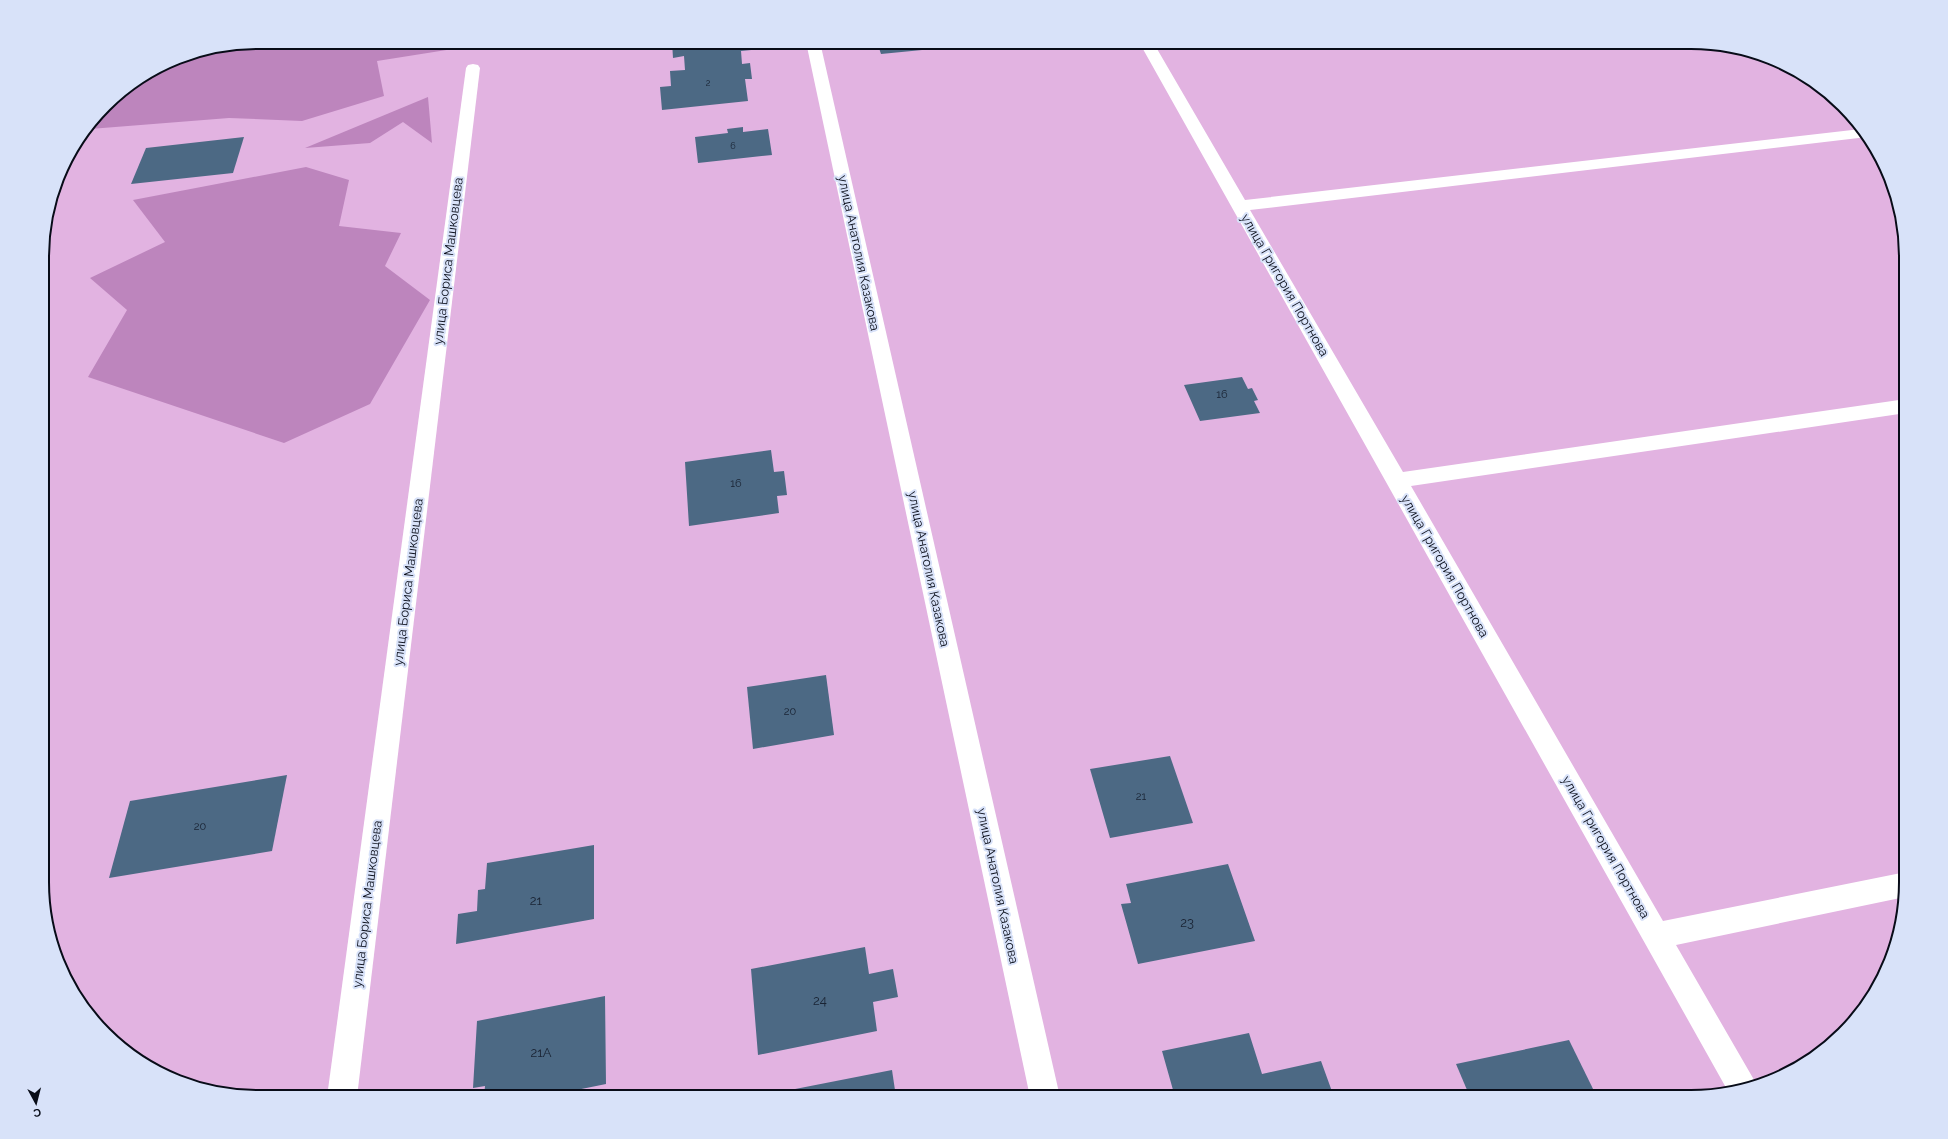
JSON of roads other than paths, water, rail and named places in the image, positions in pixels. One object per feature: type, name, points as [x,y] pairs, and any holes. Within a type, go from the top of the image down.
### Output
[{"type":"street","name":"улица Анатолия Казакова","points":[[815,49],[1043,1090]]},
{"type":"street","name":"улица Григория Портнова","points":[[1150,49],[1741,1084]]},
{"type":"street","name":"улица Бориса Машковцева","points":[[343,1090],[473,68]]},
{"type":"street","points":[[1239,206],[1858,134]]},
{"type":"street","points":[[1396,481],[1899,407]]},
{"type":"street","points":[[1656,936],[1899,885]]}]
